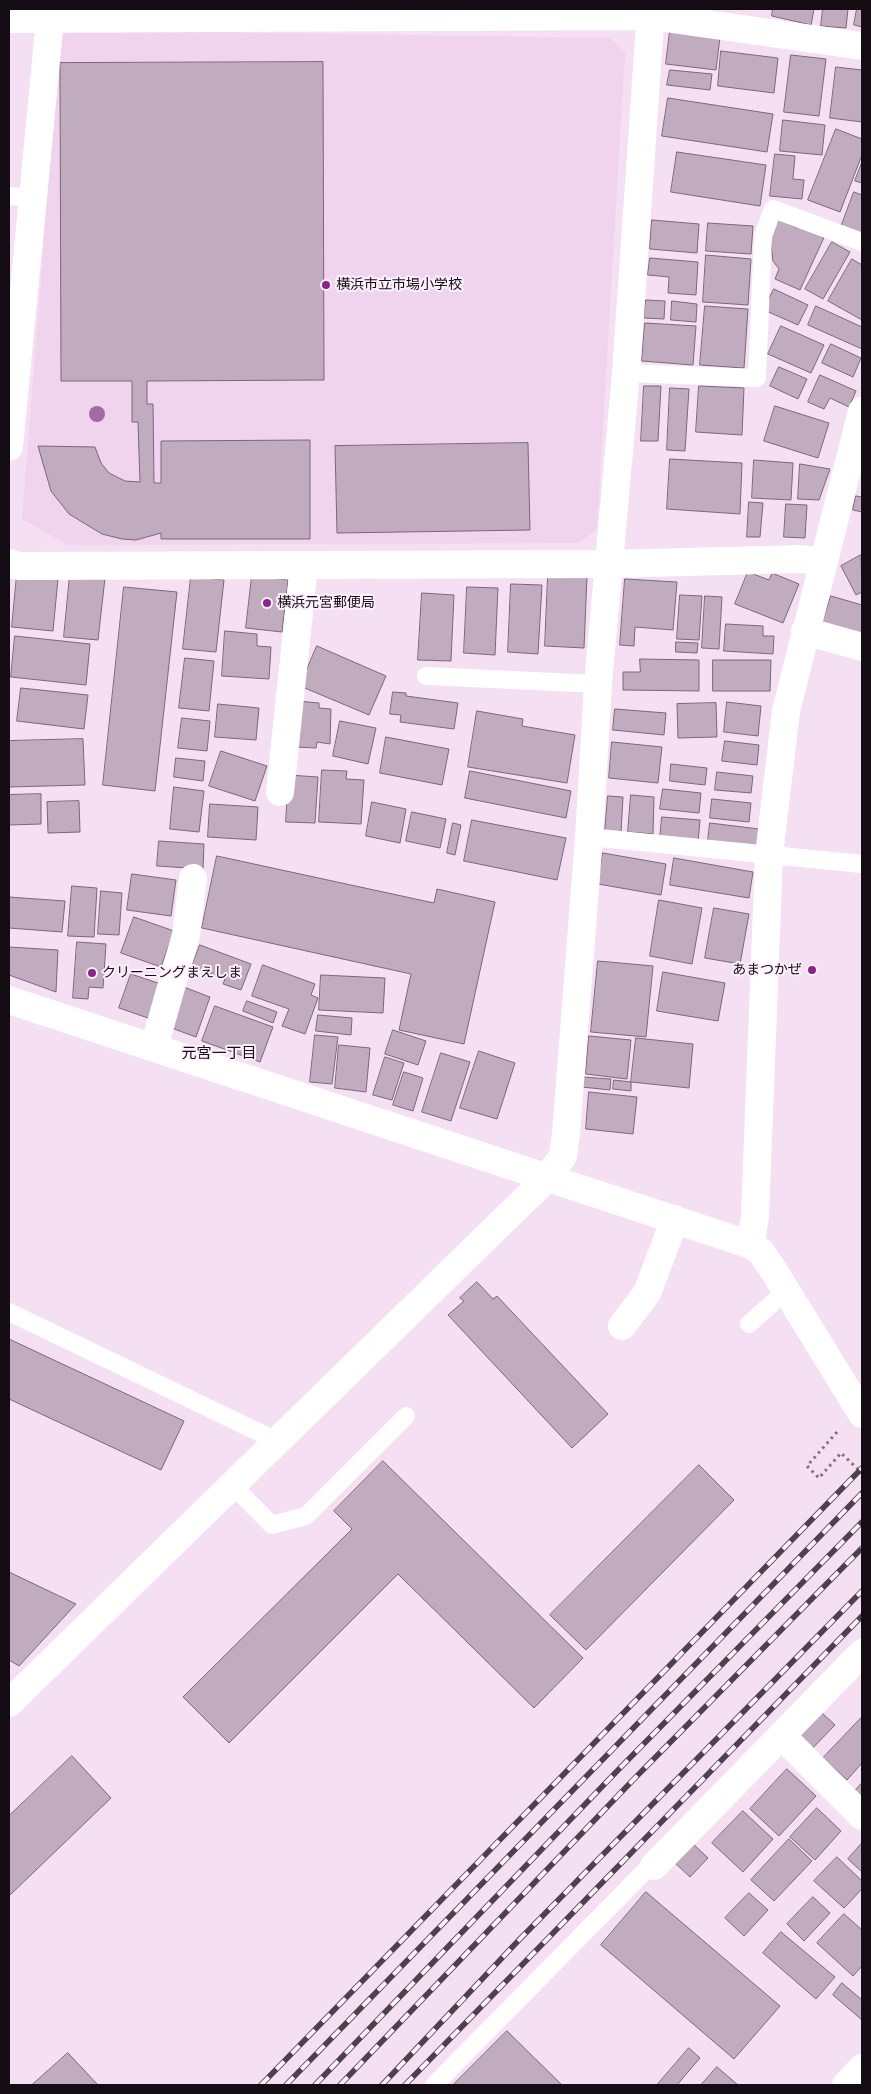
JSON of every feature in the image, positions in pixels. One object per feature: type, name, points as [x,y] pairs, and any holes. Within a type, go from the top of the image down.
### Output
[{"type":"street","points":[[9,1703],[548,1177],[564,1156],[589,837],[598,684],[626,373],[651,12]]},
{"type":"street","points":[[9,19],[51,13],[651,12],[862,46]]},
{"type":"street","points":[[9,447],[21,197],[51,13]]},
{"type":"street","points":[[751,1245],[755,1216],[769,855],[786,711],[861,417]]},
{"type":"street","points":[[9,563],[19,566],[608,564],[802,559],[823,562]]},
{"type":"street","points":[[280,792],[304,565]]},
{"type":"street","points":[[805,631],[862,647]]},
{"type":"street","points":[[154,1047],[186,935],[193,878]]},
{"type":"street","points":[[9,1000],[751,1245],[761,1252],[862,1414]]},
{"type":"street","points":[[622,1326],[647,1293],[675,1220]]},
{"type":"street","points":[[654,1866],[862,1653]]},
{"type":"street","points":[[782,1736],[862,1816]]},
{"type":"street","points":[[846,2085],[862,2068]]},
{"type":"lane","points":[[626,373],[757,378],[764,236],[773,209],[862,242]]},
{"type":"lane","points":[[426,676],[598,684]]},
{"type":"lane","points":[[589,837],[862,864]]},
{"type":"lane","points":[[749,1324],[786,1292]]},
{"type":"lane","points":[[9,1312],[277,1441]]},
{"type":"lane","points":[[232,1485],[272,1525],[306,1516],[406,1416]]},
{"type":"lane","points":[[434,2085],[648,1868],[654,1866]]},
{"type":"path","points":[[839,1430],[807,1466],[819,1478],[841,1454],[862,1473]]},
{"type":"shaded area","name":"横浜市立市場小学校","points":[[69,30],[610,38],[625,52],[597,528],[579,543],[67,545],[22,519],[60,37]]},
{"type":"building","points":[[773,9],[814,9],[811,25],[772,16]]},
{"type":"building","points":[[823,9],[848,9],[846,28],[821,26]]},
{"type":"building","points":[[857,9],[862,9],[862,27],[854,25]]},
{"type":"building","points":[[670,31],[720,37],[716,70],[666,64]]},
{"type":"building","points":[[721,51],[778,58],[774,93],[718,86]]},
{"type":"building","points":[[791,55],[826,59],[819,116],[784,112]]},
{"type":"building","points":[[323,62],[324,380],[147,381],[147,404],[153,404],[154,483],[161,483],[161,441],[310,440],[310,539],[161,539],[161,533],[136,540],[102,534],[69,514],[51,491],[38,446],[95,447],[101,463],[109,473],[125,481],[140,482],[138,422],[132,422],[132,381],[61,381],[60,63]]},
{"type":"building","points":[[836,67],[862,70],[862,122],[830,118]]},
{"type":"building","points":[[670,70],[712,74],[710,90],[667,85]]},
{"type":"building","points":[[668,98],[773,114],[767,152],[662,136]]},
{"type":"building","points":[[783,120],[825,125],[822,155],[780,151]]},
{"type":"building","points":[[836,129],[862,139],[862,155],[840,212],[808,200]]},
{"type":"building","points":[[677,152],[766,165],[760,206],[671,192]]},
{"type":"building","points":[[775,154],[795,156],[793,179],[804,180],[802,199],[770,196]]},
{"type":"building","points":[[862,162],[862,183],[855,181]]},
{"type":"building","points":[[854,192],[862,195],[862,235],[841,227]]},
{"type":"building","points":[[652,220],[699,224],[697,253],[650,249]]},
{"type":"building","points":[[779,220],[798,228],[800,222],[826,233],[800,290],[775,279],[779,269],[773,261],[770,237]]},
{"type":"building","points":[[708,223],[753,226],[751,254],[706,251]]},
{"type":"building","points":[[832,242],[850,252],[823,299],[805,289]]},
{"type":"building","points":[[706,255],[751,259],[748,305],[703,302]]},
{"type":"building","points":[[650,258],[698,262],[696,295],[668,293],[669,277],[648,275]]},
{"type":"building","points":[[852,259],[862,265],[862,320],[828,301]]},
{"type":"building","points":[[774,289],[808,305],[798,325],[764,310]]},
{"type":"building","points":[[646,300],[665,301],[664,319],[644,318]]},
{"type":"building","points":[[672,301],[697,304],[696,322],[671,320]]},
{"type":"building","points":[[705,306],[748,309],[744,368],[700,365]]},
{"type":"building","points":[[816,306],[862,327],[862,349],[808,325]]},
{"type":"building","points":[[645,323],[696,326],[693,365],[642,361]]},
{"type":"building","points":[[781,326],[824,345],[811,373],[768,354]]},
{"type":"building","points":[[831,344],[861,358],[853,377],[822,363]]},
{"type":"building","points":[[779,367],[807,379],[798,399],[770,386]]},
{"type":"building","points":[[820,375],[856,391],[849,407],[830,398],[824,409],[808,402]]},
{"type":"building","points":[[644,386],[661,386],[658,441],[641,441]]},
{"type":"building","points":[[699,386],[744,388],[742,435],[696,432]]},
{"type":"building","points":[[670,388],[689,389],[685,451],[667,450]]},
{"type":"building","points":[[775,406],[829,423],[818,458],[764,441]]},
{"type":"building","points":[[528,443],[530,530],[337,533],[335,446]]},
{"type":"building","points":[[670,459],[742,463],[740,514],[667,509]]},
{"type":"building","points":[[754,460],[793,463],[791,500],[752,498]]},
{"type":"building","points":[[800,464],[830,469],[819,500],[798,499]]},
{"type":"building","points":[[856,496],[862,497],[862,512],[853,510]]},
{"type":"building","points":[[749,502],[763,503],[760,537],[747,537]]},
{"type":"building","points":[[786,504],[807,505],[805,538],[784,537]]},
{"type":"building","points":[[861,555],[862,592],[856,595],[841,566]]},
{"type":"building","points":[[748,572],[769,580],[772,573],[799,584],[783,623],[735,604]]},
{"type":"building","points":[[17,575],[58,579],[53,631],[12,627]]},
{"type":"building","points":[[70,575],[105,578],[98,640],[64,637]]},
{"type":"building","points":[[252,576],[288,580],[282,632],[246,628]]},
{"type":"building","points":[[548,576],[587,577],[584,648],[545,646]]},
{"type":"building","points":[[191,577],[224,580],[216,652],[183,649]]},
{"type":"building","points":[[625,579],[677,582],[673,630],[635,627],[634,646],[620,645]]},
{"type":"building","points":[[511,584],[542,585],[538,654],[508,652]]},
{"type":"building","points":[[124,587],[177,592],[155,791],[103,785]]},
{"type":"building","points":[[467,587],[498,588],[495,655],[464,653]]},
{"type":"building","points":[[422,593],[454,595],[451,661],[418,660]]},
{"type":"building","points":[[680,595],[702,596],[699,640],[677,639]]},
{"type":"building","points":[[705,596],[722,597],[719,649],[702,648]]},
{"type":"building","points":[[831,596],[862,605],[862,636],[822,625]]},
{"type":"building","points":[[726,624],[763,626],[763,636],[774,636],[773,654],[724,651]]},
{"type":"building","points":[[225,631],[257,634],[257,646],[271,647],[269,679],[222,676]]},
{"type":"building","points":[[15,636],[90,644],[86,685],[11,677]]},
{"type":"building","points":[[676,642],[698,643],[697,653],[676,652]]},
{"type":"building","points":[[317,646],[386,676],[369,715],[300,686]]},
{"type":"building","points":[[185,658],[214,661],[209,711],[179,708]]},
{"type":"building","points":[[640,659],[699,660],[699,691],[623,690],[623,672],[640,672]]},
{"type":"building","points":[[713,660],[771,660],[770,691],[713,691]]},
{"type":"building","points":[[21,688],[88,695],[84,729],[17,721]]},
{"type":"building","points":[[393,692],[406,693],[406,696],[458,703],[454,729],[400,722],[401,715],[390,714]]},
{"type":"building","points":[[297,701],[319,703],[319,708],[331,709],[330,744],[317,742],[316,748],[294,747]]},
{"type":"building","points":[[727,702],[761,706],[758,736],[724,732]]},
{"type":"building","points":[[716,703],[717,737],[678,738],[677,704]]},
{"type":"building","points":[[218,704],[259,708],[256,740],[215,737]]},
{"type":"building","points":[[615,709],[666,713],[664,735],[613,730]]},
{"type":"building","points":[[477,711],[523,719],[522,726],[575,735],[567,783],[468,767]]},
{"type":"building","points":[[182,718],[210,721],[207,751],[178,748]]},
{"type":"building","points":[[340,721],[376,728],[368,764],[333,756]]},
{"type":"building","points":[[386,737],[449,749],[442,785],[380,773]]},
{"type":"building","points":[[83,739],[85,785],[9,787],[9,741]]},
{"type":"building","points":[[725,741],[759,745],[757,765],[722,761]]},
{"type":"building","points":[[612,742],[662,747],[658,783],[609,778]]},
{"type":"building","points":[[221,751],[267,766],[255,801],[209,786]]},
{"type":"building","points":[[176,758],[205,761],[203,781],[174,777]]},
{"type":"building","points":[[671,764],[707,768],[705,785],[670,781]]},
{"type":"building","points":[[322,770],[347,771],[346,779],[364,780],[361,824],[319,822]]},
{"type":"building","points":[[470,771],[571,791],[566,818],[465,798]]},
{"type":"building","points":[[717,772],[753,776],[751,793],[715,790]]},
{"type":"building","points":[[289,775],[318,777],[315,823],[286,822]]},
{"type":"building","points":[[174,787],[204,791],[199,832],[170,829]]},
{"type":"building","points":[[663,789],[701,793],[699,813],[660,809]]},
{"type":"building","points":[[41,794],[41,824],[9,825],[9,795]]},
{"type":"building","points":[[631,795],[654,797],[653,834],[628,832]]},
{"type":"building","points":[[608,796],[623,797],[621,832],[605,832]]},
{"type":"building","points":[[712,799],[751,803],[749,822],[710,818]]},
{"type":"building","points":[[79,801],[80,832],[48,833],[47,802]]},
{"type":"building","points":[[372,802],[406,809],[400,843],[366,836]]},
{"type":"building","points":[[210,804],[258,807],[256,840],[208,837]]},
{"type":"building","points":[[412,812],[446,819],[440,848],[406,841]]},
{"type":"building","points":[[662,817],[700,820],[698,843],[660,838]]},
{"type":"building","points":[[472,820],[566,838],[557,880],[464,861]]},
{"type":"building","points":[[453,823],[461,825],[455,855],[447,853]]},
{"type":"building","points":[[710,823],[759,829],[757,846],[708,841]]},
{"type":"building","points":[[159,841],[204,844],[203,869],[157,866]]},
{"type":"building","points":[[603,853],[666,864],[661,895],[598,884]]},
{"type":"building","points":[[217,856],[434,903],[437,889],[495,902],[464,1044],[399,1030],[411,974],[202,928]]},
{"type":"building","points":[[674,858],[753,872],[749,898],[670,885]]},
{"type":"building","points":[[132,874],[176,880],[171,916],[127,910]]},
{"type":"building","points":[[72,886],[97,888],[94,937],[68,936]]},
{"type":"building","points":[[101,891],[122,893],[119,935],[98,934]]},
{"type":"building","points":[[9,897],[65,901],[62,932],[9,928]]},
{"type":"building","points":[[659,900],[702,908],[692,964],[650,956]]},
{"type":"building","points":[[714,908],[749,914],[740,964],[705,958]]},
{"type":"building","points":[[134,917],[174,931],[161,967],[121,953]]},
{"type":"building","points":[[77,942],[106,944],[103,988],[89,987],[88,999],[73,998]]},
{"type":"building","points":[[200,945],[251,964],[241,990],[223,984],[225,979],[192,966]]},
{"type":"building","points":[[9,947],[58,950],[56,992],[9,975]]},
{"type":"building","points":[[598,961],[653,966],[646,1037],[591,1032]]},
{"type":"building","points":[[263,965],[315,984],[311,995],[318,998],[305,1034],[282,1026],[289,1009],[252,996]]},
{"type":"building","points":[[663,972],[725,983],[718,1021],[657,1011]]},
{"type":"building","points":[[131,974],[161,984],[148,1018],[119,1008]]},
{"type":"building","points":[[321,975],[385,978],[383,1013],[319,1010]]},
{"type":"building","points":[[181,986],[210,997],[196,1037],[166,1026]]},
{"type":"building","points":[[247,1001],[277,1012],[273,1023],[243,1011]]},
{"type":"building","points":[[215,1006],[273,1027],[260,1062],[202,1041]]},
{"type":"building","points":[[318,1015],[352,1018],[351,1035],[316,1031]]},
{"type":"building","points":[[393,1030],[426,1041],[418,1065],[385,1054]]},
{"type":"building","points":[[315,1035],[338,1037],[332,1084],[310,1082]]},
{"type":"building","points":[[589,1036],[631,1040],[627,1079],[586,1074]]},
{"type":"building","points":[[636,1038],[693,1044],[689,1088],[631,1082]]},
{"type":"building","points":[[339,1045],[370,1048],[366,1092],[335,1088]]},
{"type":"building","points":[[479,1051],[515,1063],[497,1119],[460,1108]]},
{"type":"building","points":[[441,1053],[470,1062],[451,1121],[422,1112]]},
{"type":"building","points":[[385,1057],[404,1063],[392,1100],[373,1095]]},
{"type":"building","points":[[404,1072],[423,1078],[413,1111],[393,1105]]},
{"type":"building","points":[[583,1077],[611,1079],[610,1090],[582,1087]]},
{"type":"building","points":[[614,1080],[631,1082],[631,1091],[613,1089]]},
{"type":"building","points":[[589,1092],[637,1097],[633,1134],[586,1129]]},
{"type":"building","points":[[477,1282],[493,1299],[497,1296],[608,1414],[572,1448],[448,1315],[464,1301],[460,1298]]},
{"type":"building","points":[[9,1339],[184,1421],[161,1470],[9,1399]]},
{"type":"building","points":[[383,1461],[583,1658],[534,1708],[398,1574],[229,1743],[183,1697],[352,1529],[334,1511]]},
{"type":"building","points":[[699,1465],[734,1500],[586,1650],[550,1615]]},
{"type":"building","points":[[9,1572],[76,1604],[19,1666],[9,1660]]},
{"type":"building","points":[[819,1710],[835,1725],[808,1753],[792,1738]]},
{"type":"building","points":[[862,1717],[862,1763],[847,1780],[823,1758]]},
{"type":"building","points":[[72,1756],[111,1798],[9,1896],[9,1816]]},
{"type":"building","points":[[787,1769],[816,1796],[779,1836],[750,1809]]},
{"type":"building","points":[[862,1783],[862,1800],[854,1792]]},
{"type":"building","points":[[817,1808],[841,1831],[815,1860],[790,1837]]},
{"type":"building","points":[[743,1811],[773,1839],[743,1872],[712,1843]]},
{"type":"building","points":[[789,1839],[812,1861],[774,1901],[751,1880]]},
{"type":"building","points":[[691,1842],[708,1858],[690,1877],[673,1861]]},
{"type":"building","points":[[862,1843],[862,1872],[848,1859]]},
{"type":"building","points":[[837,1857],[862,1881],[862,1889],[844,1908],[814,1881]]},
{"type":"building","points":[[646,1892],[780,2006],[734,2059],[601,1945]]},
{"type":"building","points":[[749,1893],[768,1910],[744,1936],[725,1918]]},
{"type":"building","points":[[813,1897],[830,1913],[804,1941],[787,1924]]},
{"type":"building","points":[[844,1914],[862,1930],[862,1966],[853,1976],[817,1943]]},
{"type":"building","points":[[781,1932],[835,1977],[816,1999],[763,1953]]},
{"type":"building","points":[[842,1983],[862,2000],[862,2020],[833,1995]]},
{"type":"building","points":[[507,2031],[562,2085],[453,2085]]},
{"type":"building","points":[[689,2048],[700,2058],[677,2085],[658,2084]]},
{"type":"building","points":[[68,2053],[98,2085],[32,2085]]},
{"type":"building","points":[[717,2067],[738,2085],[701,2085]]},
{"type":"railway","points":[[261,2085],[862,1468]]},
{"type":"railway","points":[[286,2085],[862,1493]]},
{"type":"railway","points":[[315,2085],[619,1769],[862,1522]]},
{"type":"railway","points":[[340,2085],[634,1779],[862,1548]]},
{"type":"railway","points":[[382,2085],[518,1941],[862,1591]]},
{"type":"railway","points":[[405,2085],[862,1616]]},
{"type":"place","name":"横浜市立市場小学校","points":[[326,285]]},
{"type":"place","name":"横浜元宮郵便局","points":[[267,603]]},
{"type":"place","name":"あまつかぜ","points":[[812,970]]},
{"type":"place","name":"クリーニングまえしま","points":[[92,973]]},
{"type":"district","name":"元宮一丁目","points":[[219,1054]]}]
